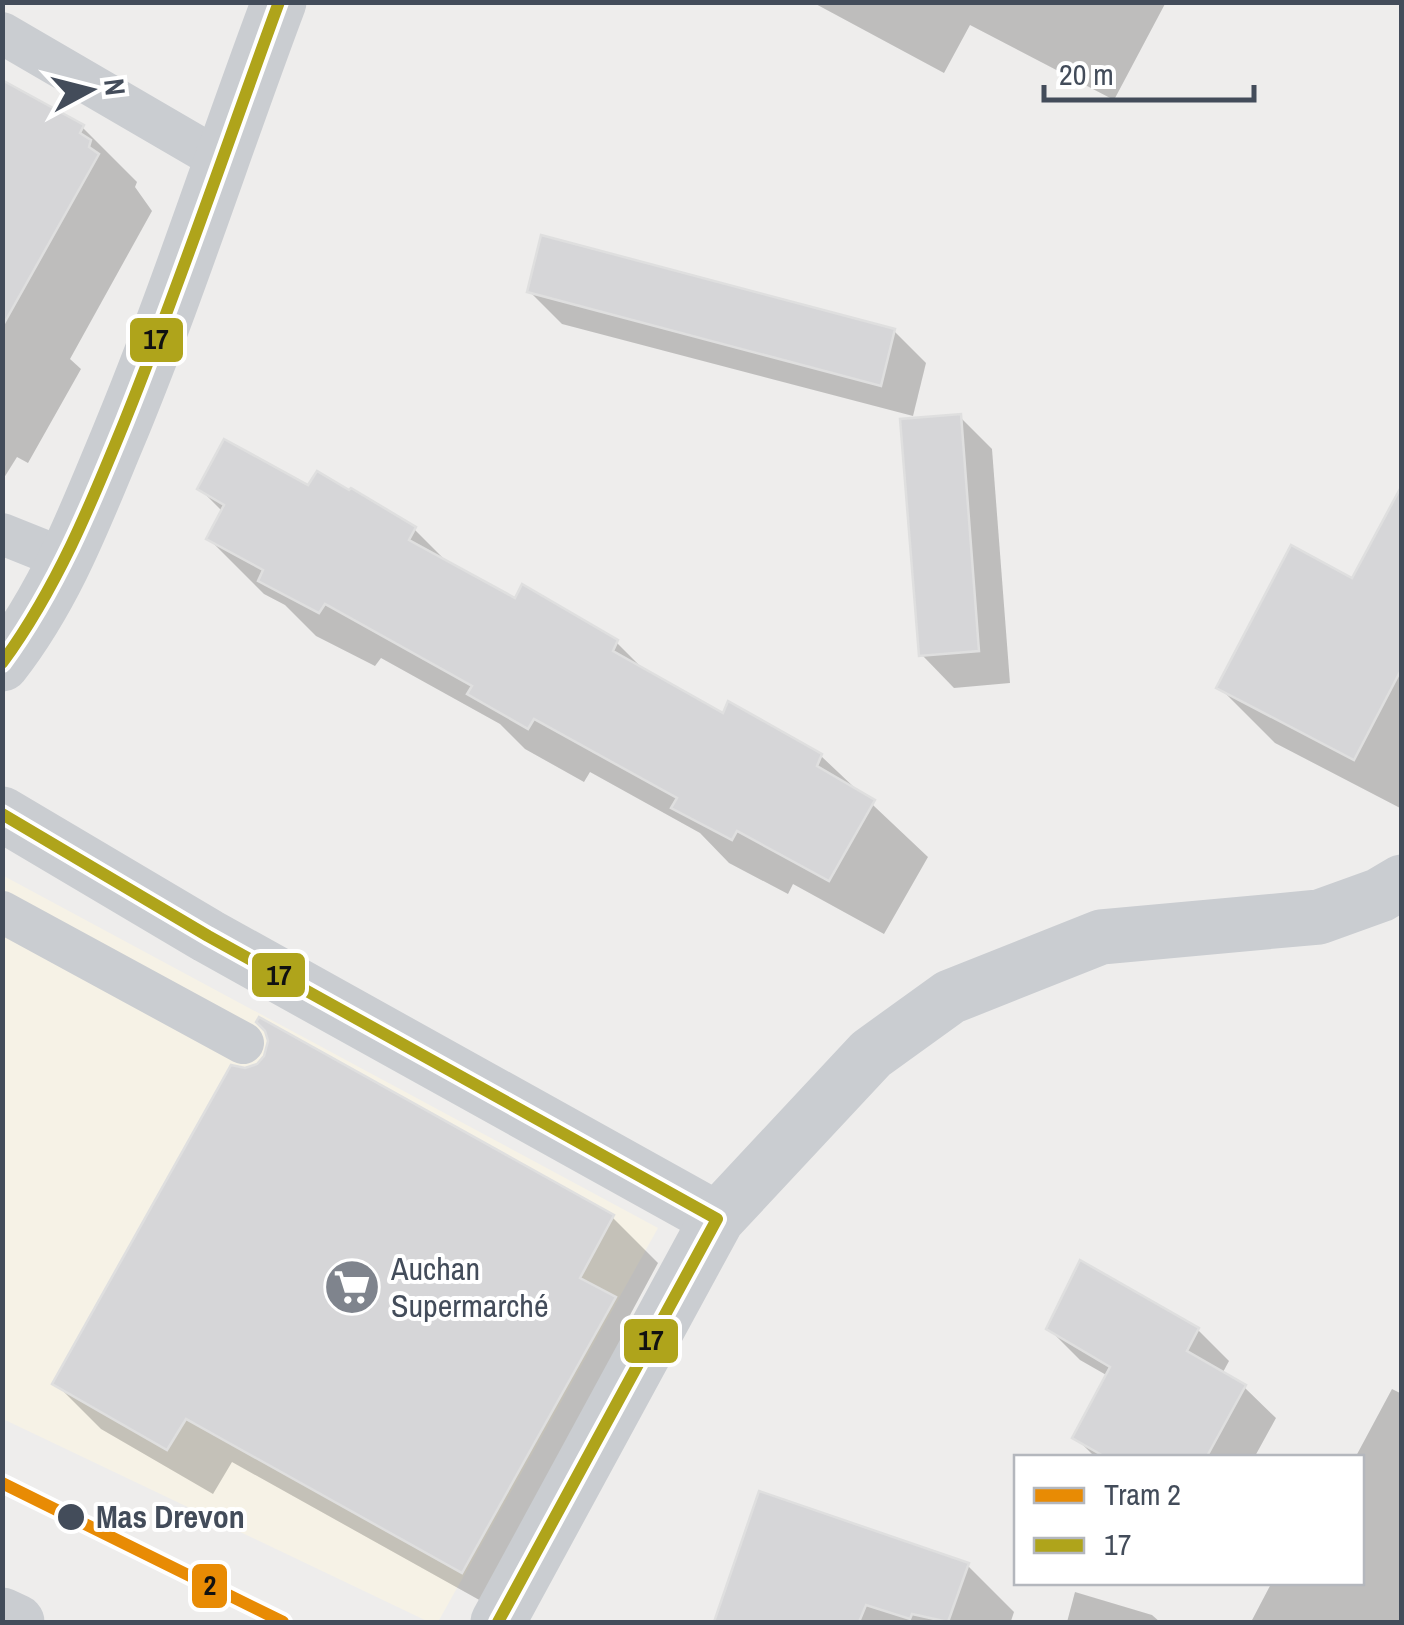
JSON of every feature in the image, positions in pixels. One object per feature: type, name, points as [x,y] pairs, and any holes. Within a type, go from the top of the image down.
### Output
[{"type":"street","points":[[2,664],[19,614],[67,560],[162,330],[279,2]]},
{"type":"street","points":[[2,814],[208,936],[717,1219]]},
{"type":"street","points":[[498,1622],[717,1219],[871,1054],[950,997],[1101,937],[1319,917],[1380,895],[1402,882]]},
{"type":"street","points":[[2,1615],[17,1622]]},
{"type":"lane","points":[[2,33],[220,160]]},
{"type":"lane","points":[[2,534],[67,560]]},
{"type":"lane","points":[[11,917],[243,1043]]},
{"type":"shaded area","name":"Auchan Supermarché","points":[[2,875],[658,1228],[438,1622],[429,1622],[3,1419]]},
{"type":"building","points":[[2,80],[84,125],[80,133],[91,140],[89,147],[99,154],[2,327]]},
{"type":"building","points":[[541,235],[895,329],[881,386],[527,292]]},
{"type":"building","points":[[961,414],[979,651],[919,656],[900,419]]},
{"type":"building","points":[[224,439],[308,485],[317,471],[351,488],[416,527],[409,540],[515,598],[522,584],[618,640],[613,651],[723,713],[728,701],[822,754],[817,766],[875,800],[829,881],[737,831],[732,840],[671,808],[677,798],[534,719],[528,729],[467,694],[472,686],[325,604],[319,613],[258,581],[263,570],[206,539],[224,505],[197,489]]},
{"type":"building","points":[[1402,485],[1402,668],[1354,760],[1216,688],[1291,545],[1352,578]]},
{"type":"building","name":"Auchan Supermarché","points":[[259,1017],[614,1215],[580,1278],[616,1297],[462,1573],[186,1419],[167,1450],[52,1384],[231,1065],[245,1068],[257,1064],[264,1056],[268,1041],[256,1022]]},
{"type":"building","points":[[1080,1260],[1199,1328],[1187,1351],[1246,1385],[1208,1455],[1102,1455],[1072,1438],[1110,1367],[1046,1329]]},
{"type":"building","points":[[759,1491],[969,1563],[948,1622],[912,1614],[910,1619],[866,1605],[859,1622],[714,1622]]},
{"type":"tram line","name":"2","points":[[2,1483],[283,1622]]},
{"type":"transit line","name":"17","points":[[2,663],[40,605],[100,482],[166,315],[279,2]]},
{"type":"transit line","name":"17","points":[[2,814],[208,936],[717,1219],[498,1622]]},
{"type":"place","name":"Auchan Supermarché","points":[[352,1287]]},
{"type":"place","name":"Mas Drevon","points":[[71,1517]]}]
